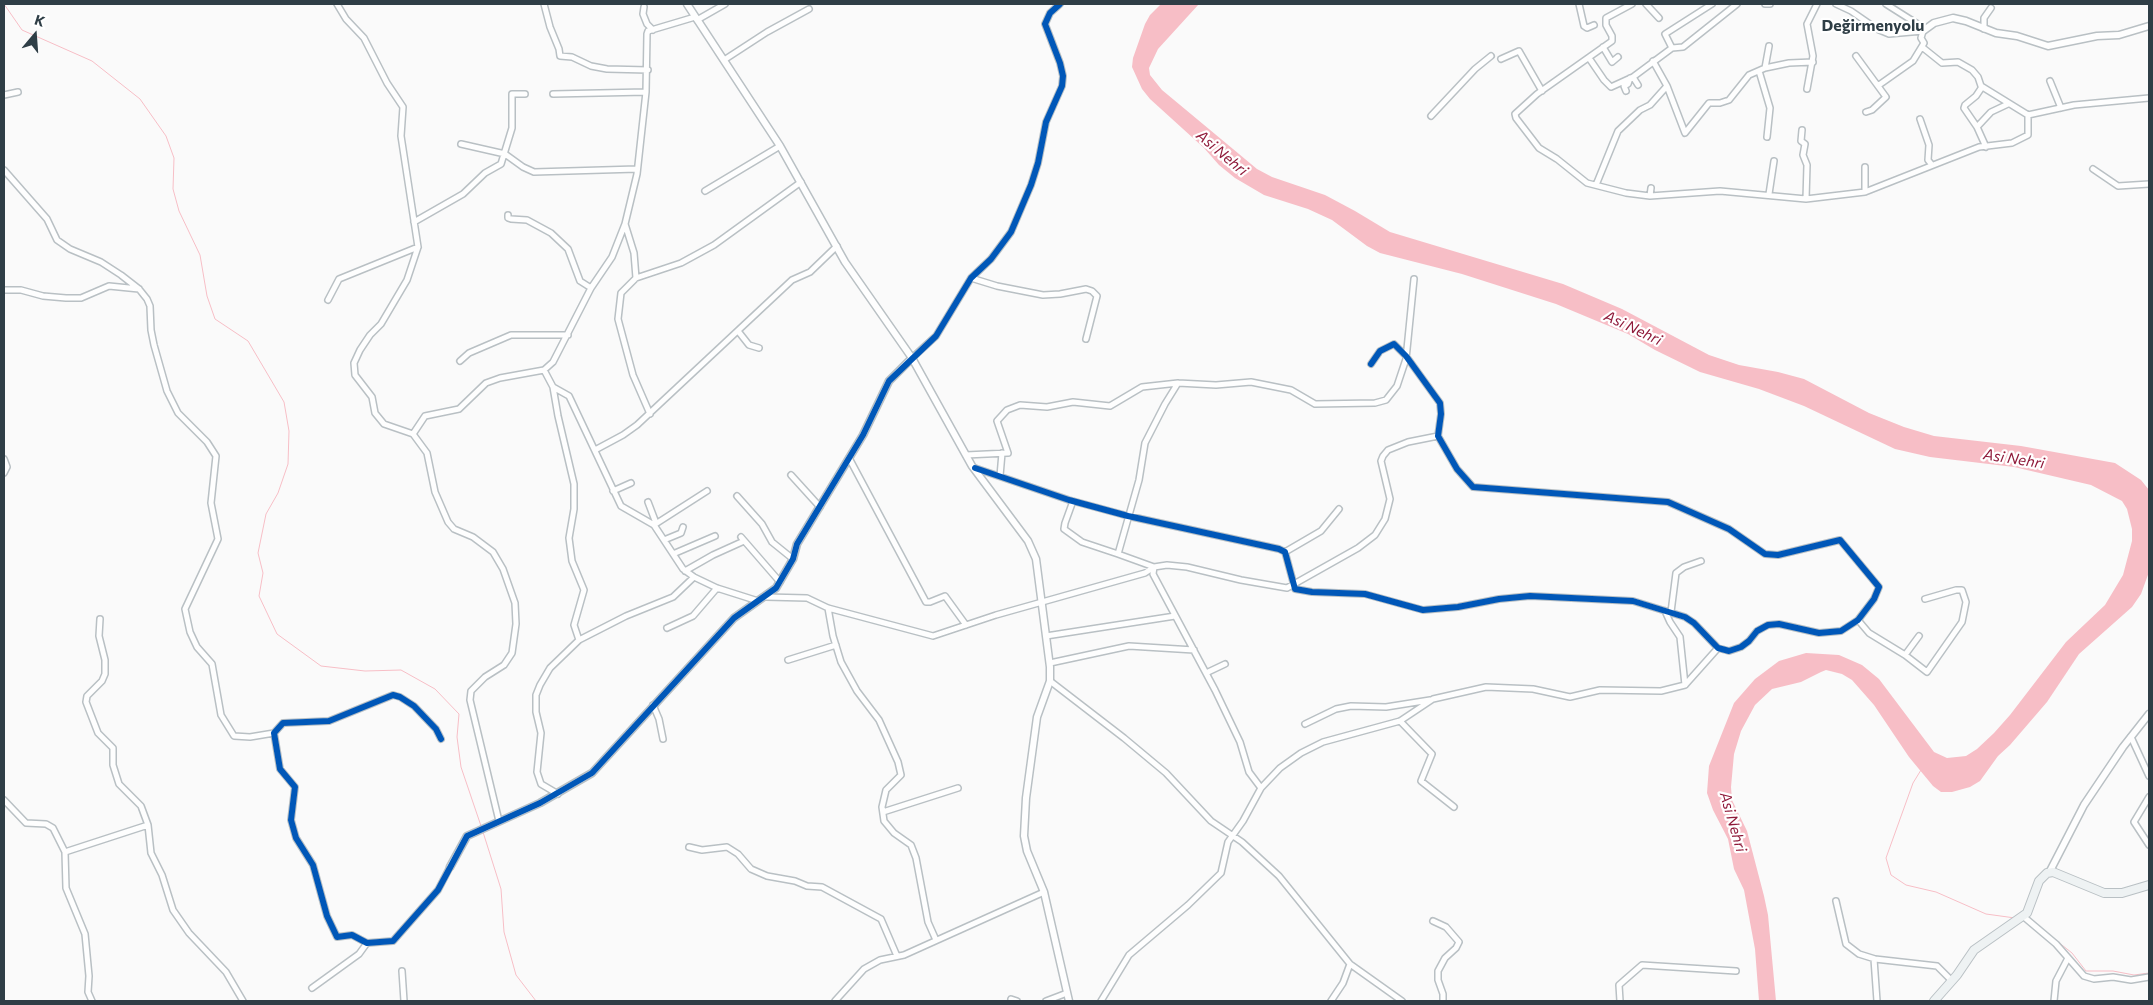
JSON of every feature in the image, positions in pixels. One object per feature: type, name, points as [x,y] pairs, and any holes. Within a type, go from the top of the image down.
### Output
[{"type":"main road","points":[[1934,1001],[1952,981],[1974,950],[1982,943],[2027,919],[2039,881],[2050,872],[2104,893],[2122,893],[2149,885]]},
{"type":"street","points":[[337,4],[346,19],[364,38],[387,83],[403,107],[401,136],[418,247],[407,280],[381,324],[370,335],[360,350],[354,363],[355,375],[372,397],[375,413],[384,424],[413,434],[427,453],[435,492],[448,522],[454,529],[474,537],[493,552],[503,569],[515,603],[516,624],[512,653],[504,665],[485,677],[471,691],[470,700],[495,822]]},
{"type":"street","points":[[544,4],[560,56],[572,57],[591,66],[607,69],[648,70]]},
{"type":"street","points":[[687,4],[780,146],[802,182],[845,262],[912,358],[966,455],[1028,541],[1036,559],[1040,602],[1050,663],[1050,681],[1037,718],[1026,798],[1024,836],[1027,851],[1044,892],[1069,1001]]},
{"type":"street","points":[[413,434],[425,416],[459,409],[486,383],[500,378],[544,370],[553,362],[591,288],[612,257],[624,224],[638,169],[648,70],[647,34],[653,30],[696,19],[725,4]]},
{"type":"street","points":[[274,733],[280,770],[295,787],[291,820],[296,838],[312,865],[327,916],[337,938],[352,935],[367,943],[393,941],[438,890],[467,836],[558,794],[592,773],[734,618],[766,597],[780,582],[793,559],[797,544],[863,435],[889,381],[936,336],[971,278],[991,259],[1011,232],[1036,170],[1046,122],[1062,86],[1063,76],[1060,62],[1045,24],[1050,13],[1060,4]]},
{"type":"street","points":[[1579,4],[1584,26],[1587,28],[1594,25]]},
{"type":"street","points":[[1632,4],[1606,18],[1606,25],[1613,38],[1518,110],[1516,118],[1538,148],[1558,159],[1587,183],[1626,193],[1650,196],[1720,191],[1769,194],[1806,199],[1865,192],[1979,147],[2012,143],[2028,135],[2028,115]]},
{"type":"street","points":[[1646,4],[1659,18]]},
{"type":"street","points":[[1672,48],[1665,34],[1712,4]]},
{"type":"street","points":[[1626,91],[1624,86],[1653,61],[1672,48],[1683,47],[1738,4]]},
{"type":"street","points":[[1765,4],[1770,4]]},
{"type":"street","points":[[1807,89],[1813,56],[1807,24],[1817,4]]},
{"type":"street","points":[[1836,4],[1851,11],[1877,29],[1889,34],[1923,31],[1934,22],[1949,18],[1966,20],[1984,29],[2048,46],[2097,36],[2118,35],[2149,26]]},
{"type":"street","points":[[1886,4],[1910,18],[1923,31]]},
{"type":"street","points":[[644,7],[643,14],[647,24],[653,30]]},
{"type":"street","points":[[1984,29],[1984,18],[1990,8]]},
{"type":"street","points":[[724,60],[767,32],[809,9]]},
{"type":"street","points":[[1879,85],[1913,61],[1924,43],[1922,38],[1923,31]]},
{"type":"street","points":[[1765,68],[1769,46]]},
{"type":"street","points":[[1603,47],[1612,62],[1618,57]]},
{"type":"street","points":[[1922,48],[1942,63],[1958,62],[1972,70],[1978,77],[1982,87],[2028,115],[2074,105],[2149,98]]},
{"type":"street","points":[[1501,59],[1519,52],[1542,91]]},
{"type":"street","points":[[1431,116],[1475,69],[1491,56]]},
{"type":"street","points":[[1856,56],[1879,85],[1886,98],[1872,110],[1866,112]]},
{"type":"street","points":[[1589,58],[1609,87],[1632,78]]},
{"type":"street","points":[[1653,61],[1667,86],[1685,133],[1709,104],[1726,102],[1749,75],[1765,68],[1789,63],[1813,62]]},
{"type":"street","points":[[1759,71],[1770,108],[1767,136]]},
{"type":"street","points":[[1556,73],[1558,80]]},
{"type":"street","points":[[1632,78],[1638,85]]},
{"type":"street","points":[[2050,81],[2061,108]]},
{"type":"street","points":[[1596,185],[1618,131],[1640,110],[1650,105],[1667,86]]},
{"type":"street","points":[[1982,87],[1964,108],[1986,147]]},
{"type":"street","points":[[4,95],[18,92]]},
{"type":"street","points":[[553,94],[646,92]]},
{"type":"street","points":[[414,222],[463,194],[485,173],[501,164],[512,128],[512,94],[525,94]]},
{"type":"street","points":[[1977,128],[1991,112],[2008,104]]},
{"type":"street","points":[[1920,119],[1929,145],[1928,160],[1932,165]]},
{"type":"street","points":[[1802,130],[1801,141],[1805,144],[1803,155],[1807,165],[1806,199]]},
{"type":"street","points":[[461,144],[505,154],[523,168],[534,172],[638,169]]},
{"type":"street","points":[[705,191],[780,146]]},
{"type":"street","points":[[1769,194],[1774,161]]},
{"type":"street","points":[[1865,167],[1865,192]]},
{"type":"street","points":[[2093,169],[2118,186],[2149,184]]},
{"type":"street","points":[[4,170],[47,219],[57,240],[70,249],[101,262],[122,275],[140,290],[150,306],[151,330],[167,391],[178,413],[207,442],[216,456],[211,503],[218,539],[185,609],[190,632],[197,647],[212,664],[221,715],[234,736],[250,737],[274,733],[283,723],[329,721],[393,695],[414,706],[432,725],[441,739]]},
{"type":"street","points":[[650,414],[633,375],[618,319],[621,293],[636,278],[681,263],[714,245],[802,182]]},
{"type":"street","points":[[1650,196],[1651,188]]},
{"type":"street","points":[[508,215],[508,218],[527,220],[551,233],[568,249],[580,281],[591,288]]},
{"type":"street","points":[[624,224],[634,253],[636,278]]},
{"type":"street","points":[[595,450],[623,436],[650,414],[792,280],[810,272],[837,246]]},
{"type":"street","points":[[328,300],[339,279],[418,247]]},
{"type":"street","points":[[971,278],[997,286],[1043,295],[1086,289],[1092,291],[1097,296],[1086,339]]},
{"type":"street","points":[[966,455],[1008,453],[997,421],[1007,410],[1020,405],[1047,407],[1073,402],[1110,406],[1142,387],[1178,382],[1216,384],[1251,382],[1290,390],[1315,404],[1376,403],[1389,398],[1397,386],[1406,356],[1414,279]]},
{"type":"street","points":[[4,290],[21,290],[43,296],[81,298],[109,286],[140,290]]},
{"type":"street","points":[[738,331],[749,345],[759,348]]},
{"type":"street","points":[[460,361],[469,352],[511,335],[568,335]]},
{"type":"street","points":[[1285,552],[1295,589],[1312,592],[1365,594],[1423,610],[1458,607],[1499,598],[1530,596],[1633,601],[1672,612],[1694,623],[1718,648],[1729,650],[1741,647],[1749,641],[1757,630],[1768,625],[1779,624],[1808,632],[1830,633],[1841,630],[1858,620],[1867,610],[1879,587],[1840,540],[1778,555],[1765,554],[1729,529],[1668,502],[1473,486],[1457,469],[1438,436],[1441,414],[1440,403],[1406,356],[1394,344],[1380,351],[1371,364]]},
{"type":"street","points":[[544,370],[553,387],[574,484],[574,509],[569,538],[572,560],[584,590],[574,625],[579,640]]},
{"type":"street","points":[[1118,554],[1139,480],[1145,443],[1178,382]]},
{"type":"street","points":[[553,387],[568,396],[621,506],[655,524]]},
{"type":"street","points":[[766,597],[807,598],[828,608],[933,636],[1040,602],[1144,573],[1154,567],[1167,565],[1187,567],[1241,580],[1287,588],[1358,548],[1375,535],[1385,519],[1390,500],[1381,461],[1388,450],[1408,442],[1438,436]]},
{"type":"street","points":[[1000,476],[1002,453]]},
{"type":"street","points":[[849,458],[926,602],[945,596],[966,625]]},
{"type":"street","points":[[4,459],[7,467],[4,473]]},
{"type":"street","points":[[976,468],[1072,501],[1128,516],[1272,547],[1285,552]]},
{"type":"street","points":[[791,475],[820,507]]},
{"type":"street","points":[[614,491],[631,483]]},
{"type":"street","points":[[655,524],[707,491]]},
{"type":"street","points":[[737,496],[762,524],[772,542],[793,559]]},
{"type":"street","points":[[1072,501],[1064,523],[1064,529],[1082,542],[1154,567]]},
{"type":"street","points":[[648,502],[655,524],[685,571],[717,588],[758,601]]},
{"type":"street","points":[[1285,552],[1321,531],[1339,509]]},
{"type":"street","points":[[664,540],[681,532],[683,527]]},
{"type":"street","points":[[674,554],[715,536]]},
{"type":"street","points":[[685,571],[742,539],[780,582]]},
{"type":"street","points":[[1672,612],[1676,573],[1684,566],[1701,561]]},
{"type":"street","points":[[1154,567],[1153,574],[1206,673],[1243,749],[1249,772],[1261,788]]},
{"type":"street","points":[[558,794],[541,784],[536,772],[541,733],[536,712],[536,695],[540,684],[550,668],[579,640],[626,616],[673,597],[694,577]]},
{"type":"street","points":[[667,628],[693,616],[717,588]]},
{"type":"street","points":[[1858,620],[1869,633],[1905,655],[1927,672],[1962,622],[1966,602],[1962,590],[1925,599]]},
{"type":"street","points":[[828,608],[841,662],[857,691],[878,720],[898,762],[901,775],[886,790],[882,806],[884,821],[888,827],[911,845],[916,858],[928,922],[936,940]]},
{"type":"street","points":[[1665,611],[1680,637],[1685,685]]},
{"type":"street","points":[[1046,636],[1175,616]]},
{"type":"street","points":[[100,619],[99,636],[105,660],[105,674],[102,681],[87,696],[86,702],[98,734],[113,748],[113,765],[119,784],[140,806],[148,825],[152,853],[162,875],[173,910],[189,933],[226,972],[243,1001]]},
{"type":"street","points":[[1905,655],[1919,636]]},
{"type":"street","points":[[788,660],[836,645]]},
{"type":"street","points":[[1050,663],[1129,646],[1194,650]]},
{"type":"street","points":[[1305,724],[1336,709],[1350,706],[1386,707],[1434,699],[1486,686],[1533,689],[1570,697],[1600,690],[1661,691],[1685,685],[1718,648]]},
{"type":"street","points":[[1206,673],[1225,664]]},
{"type":"street","points":[[1050,681],[1166,773],[1211,821],[1232,836],[1279,876],[1350,964],[1402,1001]]},
{"type":"street","points":[[1101,1001],[1128,955],[1188,905],[1221,873],[1228,842],[1261,788],[1288,762],[1323,742],[1400,721],[1434,699]]},
{"type":"street","points":[[653,705],[659,719],[663,739]]},
{"type":"street","points":[[2050,872],[2084,806],[2149,714]]},
{"type":"street","points":[[1400,721],[1432,754],[1421,781],[1454,807]]},
{"type":"street","points":[[2131,737],[2149,776]]},
{"type":"street","points":[[883,812],[958,788]]},
{"type":"street","points":[[2148,842],[2134,822],[2149,797]]},
{"type":"street","points":[[4,800],[26,822],[46,824],[53,828],[65,852],[66,888],[85,934],[89,976],[88,992],[92,1001]]},
{"type":"street","points":[[65,852],[148,825]]},
{"type":"street","points":[[689,847],[702,850],[727,847],[738,854],[751,870],[767,876],[795,881],[807,886],[822,886],[881,920],[897,956]]},
{"type":"street","points":[[835,1001],[864,969],[880,960],[897,956],[936,940],[1044,892]]},
{"type":"street","points":[[1836,900],[1846,944],[1858,954],[1874,959],[1937,966],[1952,981]]},
{"type":"street","points":[[2027,919],[2084,976],[2094,979],[2113,976],[2130,980],[2149,977]]},
{"type":"street","points":[[1433,921],[1446,927],[1459,942],[1456,948],[1445,958],[1438,971],[1438,980],[1443,994],[1442,1001]]},
{"type":"street","points":[[312,988],[359,954],[367,943]]},
{"type":"street","points":[[2054,1001],[2056,981],[2068,958]]},
{"type":"street","points":[[1874,959],[1877,1001]]},
{"type":"street","points":[[1332,1001],[1343,983],[1350,964]]},
{"type":"street","points":[[1620,1001],[1619,985],[1642,965],[1736,971]]},
{"type":"street","points":[[402,971],[404,1001]]},
{"type":"street","points":[[1046,1001],[1067,993]]},
{"type":"water","name":"Asi Nehri","points":[[1161,4],[1199,4],[1158,49],[1149,68],[1150,75],[1162,90],[1257,169],[1272,177],[1325,195],[1390,232],[1563,284],[1622,309],[1709,355],[1739,365],[1804,379],[1869,413],[1904,427],[1934,436],[2021,446],[2115,463],[2141,480],[2149,490],[2149,572],[2141,594],[2132,607],[2079,654],[2047,702],[1998,756],[1980,781],[1970,787],[1952,792],[1941,792],[1933,786],[1909,757],[1874,705],[1852,680],[1842,674],[1826,670],[1801,682],[1772,689],[1755,705],[1741,731],[1734,754],[1731,787],[1732,800],[1747,831],[1768,915],[1776,1001],[1759,1001],[1755,949],[1744,890],[1734,869],[1728,839],[1713,810],[1707,793],[1709,766],[1734,703],[1755,679],[1779,661],[1806,653],[1839,655],[1862,665],[1879,679],[1934,752],[1947,758],[1966,756],[1977,749],[1994,733],[2066,642],[2105,605],[2123,575],[2132,541],[2132,529],[2127,509],[2122,501],[2091,485],[2014,467],[1930,457],[1895,449],[1804,406],[1759,389],[1700,372],[1655,350],[1628,334],[1556,304],[1462,274],[1380,253],[1367,246],[1332,220],[1308,209],[1264,195],[1235,178],[1219,165],[1204,148],[1150,99],[1142,89],[1132,67],[1133,58],[1145,24],[1150,15]]},
{"type":"waterway","points":[[4,4],[22,30],[92,61],[140,99],[166,136],[174,158],[173,189],[179,211],[200,255],[207,296],[215,319],[248,341],[284,402],[289,431],[288,464],[278,493],[266,514],[258,553],[263,573],[259,596],[277,634],[321,666],[365,671],[401,670],[435,689],[459,714],[457,737],[461,767],[481,826]]},
{"type":"waterway","points":[[1921,770],[1913,783],[1886,858],[1891,875],[1906,885],[1936,892],[1986,914],[2015,918]]},
{"type":"waterway","points":[[483,832],[501,889],[504,932],[516,975],[536,1001]]},
{"type":"waterway","points":[[2033,922],[2072,953],[2086,971],[2113,971],[2134,975],[2149,973]]},
{"type":"cycle path","points":[[441,739],[436,729],[414,706],[393,695],[329,721],[283,723],[274,733],[280,769],[295,787],[291,820],[296,838],[313,865],[327,916],[337,937],[352,935],[367,943],[393,941],[438,890],[467,836],[540,803],[592,773],[734,618],[776,588],[793,559],[797,544],[863,435],[889,381],[936,336],[971,278],[991,259],[1011,232],[1031,185],[1038,163],[1046,122],[1062,86],[1063,76],[1060,63],[1045,24],[1050,13],[1060,4]]},
{"type":"cycle path","points":[[975,468],[1069,500],[1128,516],[1279,549],[1285,552],[1295,589],[1312,592],[1365,594],[1423,610],[1458,607],[1499,599],[1530,596],[1633,601],[1685,617],[1694,623],[1718,648],[1729,651],[1741,647],[1757,631],[1768,625],[1779,624],[1819,633],[1841,631],[1858,620],[1874,599],[1879,587],[1840,540],[1778,555],[1765,554],[1729,529],[1668,502],[1473,487],[1457,469],[1438,436],[1441,414],[1440,403],[1406,356],[1394,344],[1380,351],[1371,364]]},
{"type":"district","name":"Değirmenyolu","points":[[1873,26]]}]
